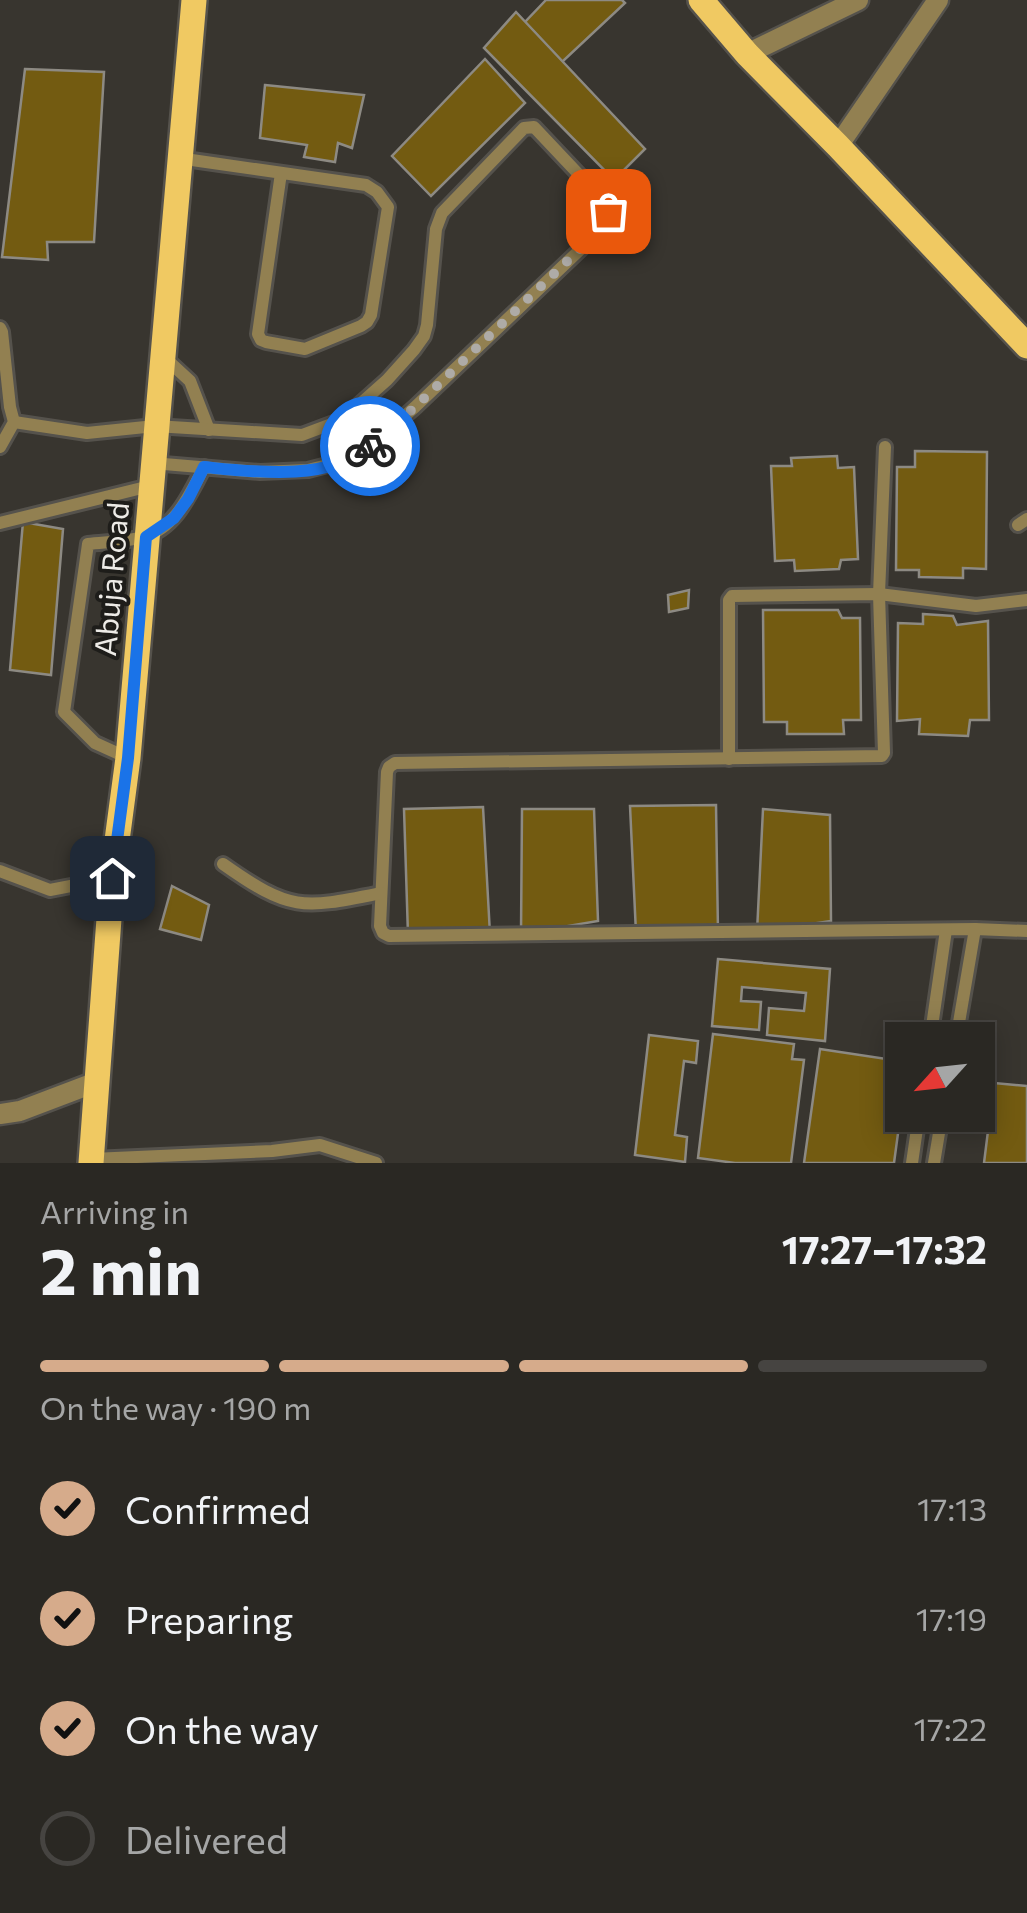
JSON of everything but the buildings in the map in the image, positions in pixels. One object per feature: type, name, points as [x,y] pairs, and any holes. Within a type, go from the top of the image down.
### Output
[{"type":"main road","name":"Abuja Road","points":[[92,1161],[112,878],[128,758],[194,0]]},
{"type":"main road","points":[[702,0],[747,54],[1027,346]]},
{"type":"street","points":[[747,54],[858,0]]},
{"type":"street","points":[[838,146],[938,0]]},
{"type":"street","points":[[0,1114],[20,1112],[98,1081]]},
{"type":"lane","points":[[0,523],[151,474],[204,467],[260,472],[308,470],[358,456],[415,407],[606,224],[608,211],[601,198],[534,127],[524,128],[442,213],[436,228],[424,336],[387,380],[342,420],[302,435],[156,426],[87,432],[14,422]]},
{"type":"lane","points":[[178,158],[281,172],[366,185],[388,207],[371,315],[361,326],[305,349],[266,342],[258,334],[281,172]]},
{"type":"lane","points":[[0,328],[14,422],[0,447]]},
{"type":"lane","points":[[162,355],[190,381],[210,430]]},
{"type":"lane","points":[[885,447],[880,594],[882,756],[389,766],[380,926],[388,936],[1027,930]]},
{"type":"lane","points":[[128,758],[96,743],[64,712],[88,544],[146,537],[174,518],[204,467]]},
{"type":"lane","points":[[729,760],[732,596],[880,594],[976,606],[1027,600]]},
{"type":"lane","points":[[224,864],[261,891],[296,904],[323,905],[382,893]]},
{"type":"lane","points":[[0,871],[50,890],[112,878]]},
{"type":"lane","points":[[959,1022],[975,929]]},
{"type":"lane","points":[[933,1022],[946,930]]},
{"type":"lane","points":[[912,1163],[917,1132]]},
{"type":"lane","points":[[934,1163],[939,1132]]},
{"type":"lane","points":[[92,1161],[320,1145],[376,1163]]},
{"type":"way so far","points":[[370,446],[606,224],[608,211]]},
{"type":"route","points":[[112,878],[128,758],[146,537],[174,518],[204,467],[260,472],[308,470],[358,456],[370,446]]}]
